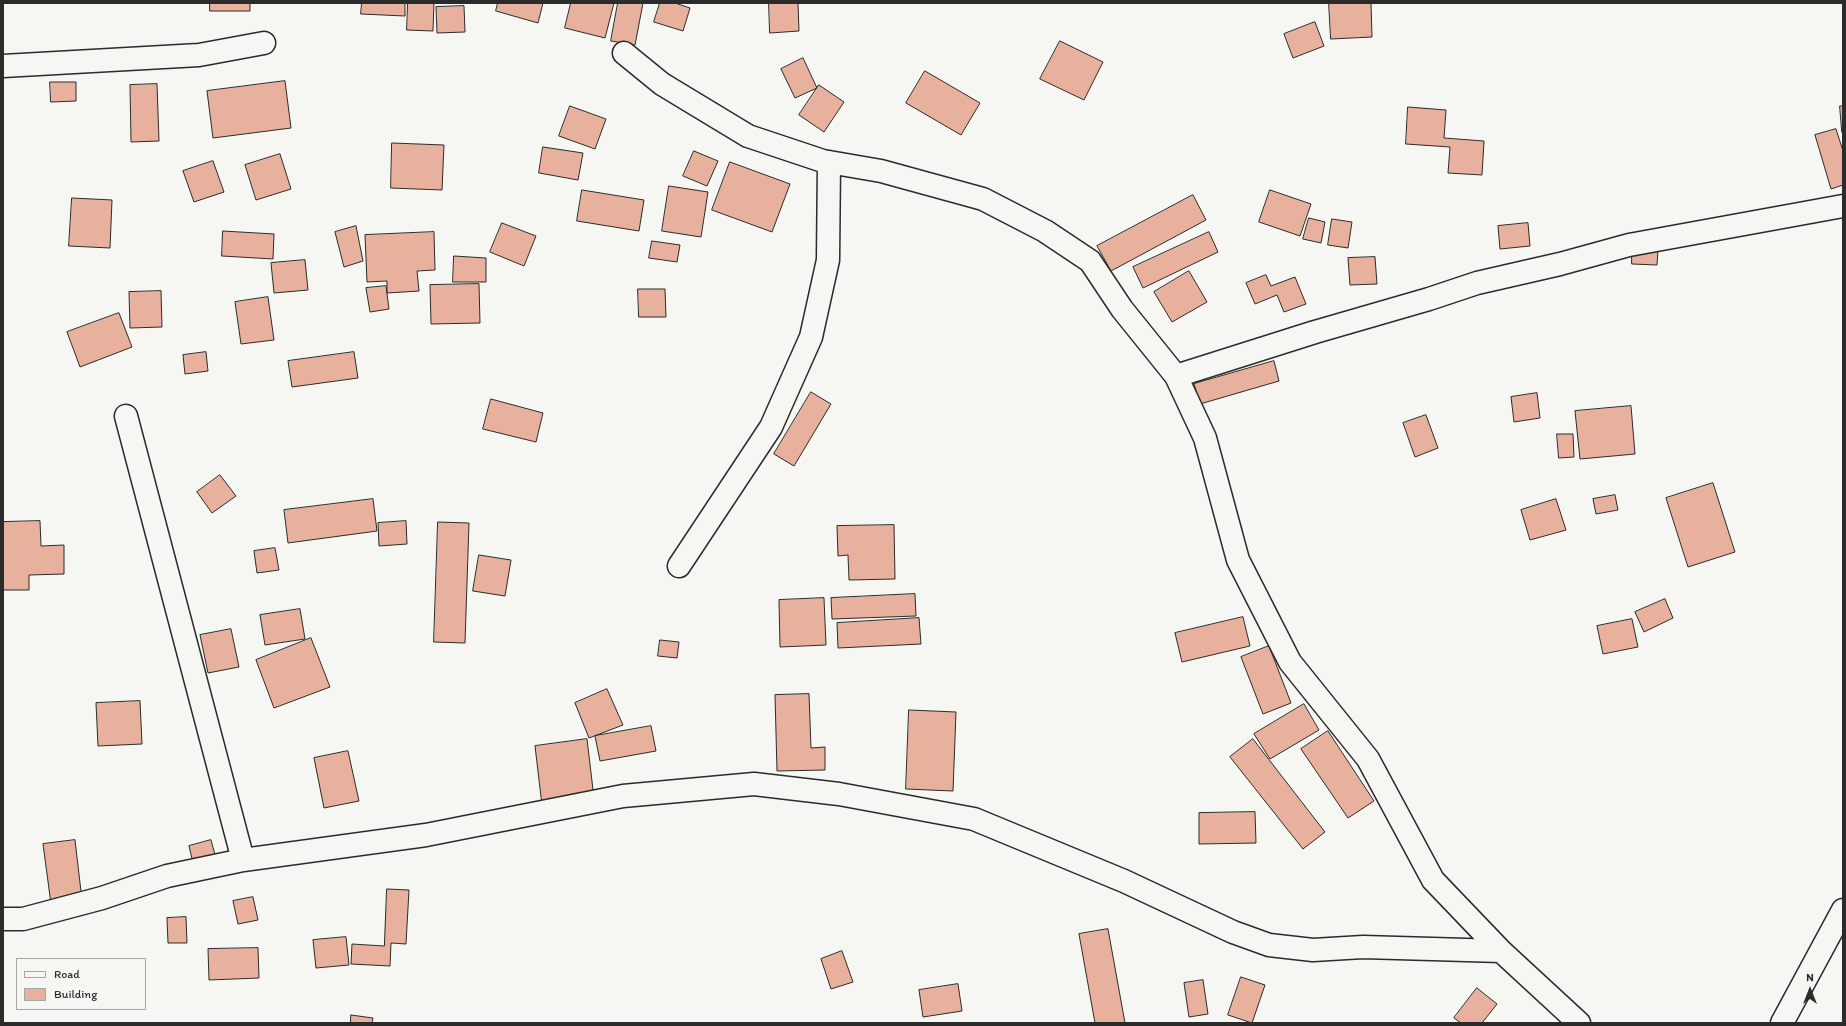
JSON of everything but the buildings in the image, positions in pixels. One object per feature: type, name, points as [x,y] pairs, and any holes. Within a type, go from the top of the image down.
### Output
[{"type":"street","points":[[3,66],[199,55],[264,43]]},
{"type":"street","points":[[624,53],[662,84],[748,136],[829,162],[881,171],[983,199],[1045,231],[1090,261],[1122,309],[1176,376],[1205,438],[1238,560],[1290,662],[1368,759],[1433,880],[1501,951],[1579,1023]]},
{"type":"street","points":[[679,566],[771,427],[811,338],[828,260],[829,162]]},
{"type":"street","points":[[1176,376],[1477,283],[1560,264],[1629,245],[1843,206]]},
{"type":"street","points":[[126,416],[243,860]]},
{"type":"street","points":[[3,919],[23,919],[102,898],[167,876],[243,860],[426,836],[623,796],[754,784],[839,794],[974,819],[1124,881],[1233,932],[1269,945],[1313,950],[1363,948],[1501,951]]},
{"type":"street","points":[[1782,1023],[1843,910]]}]
